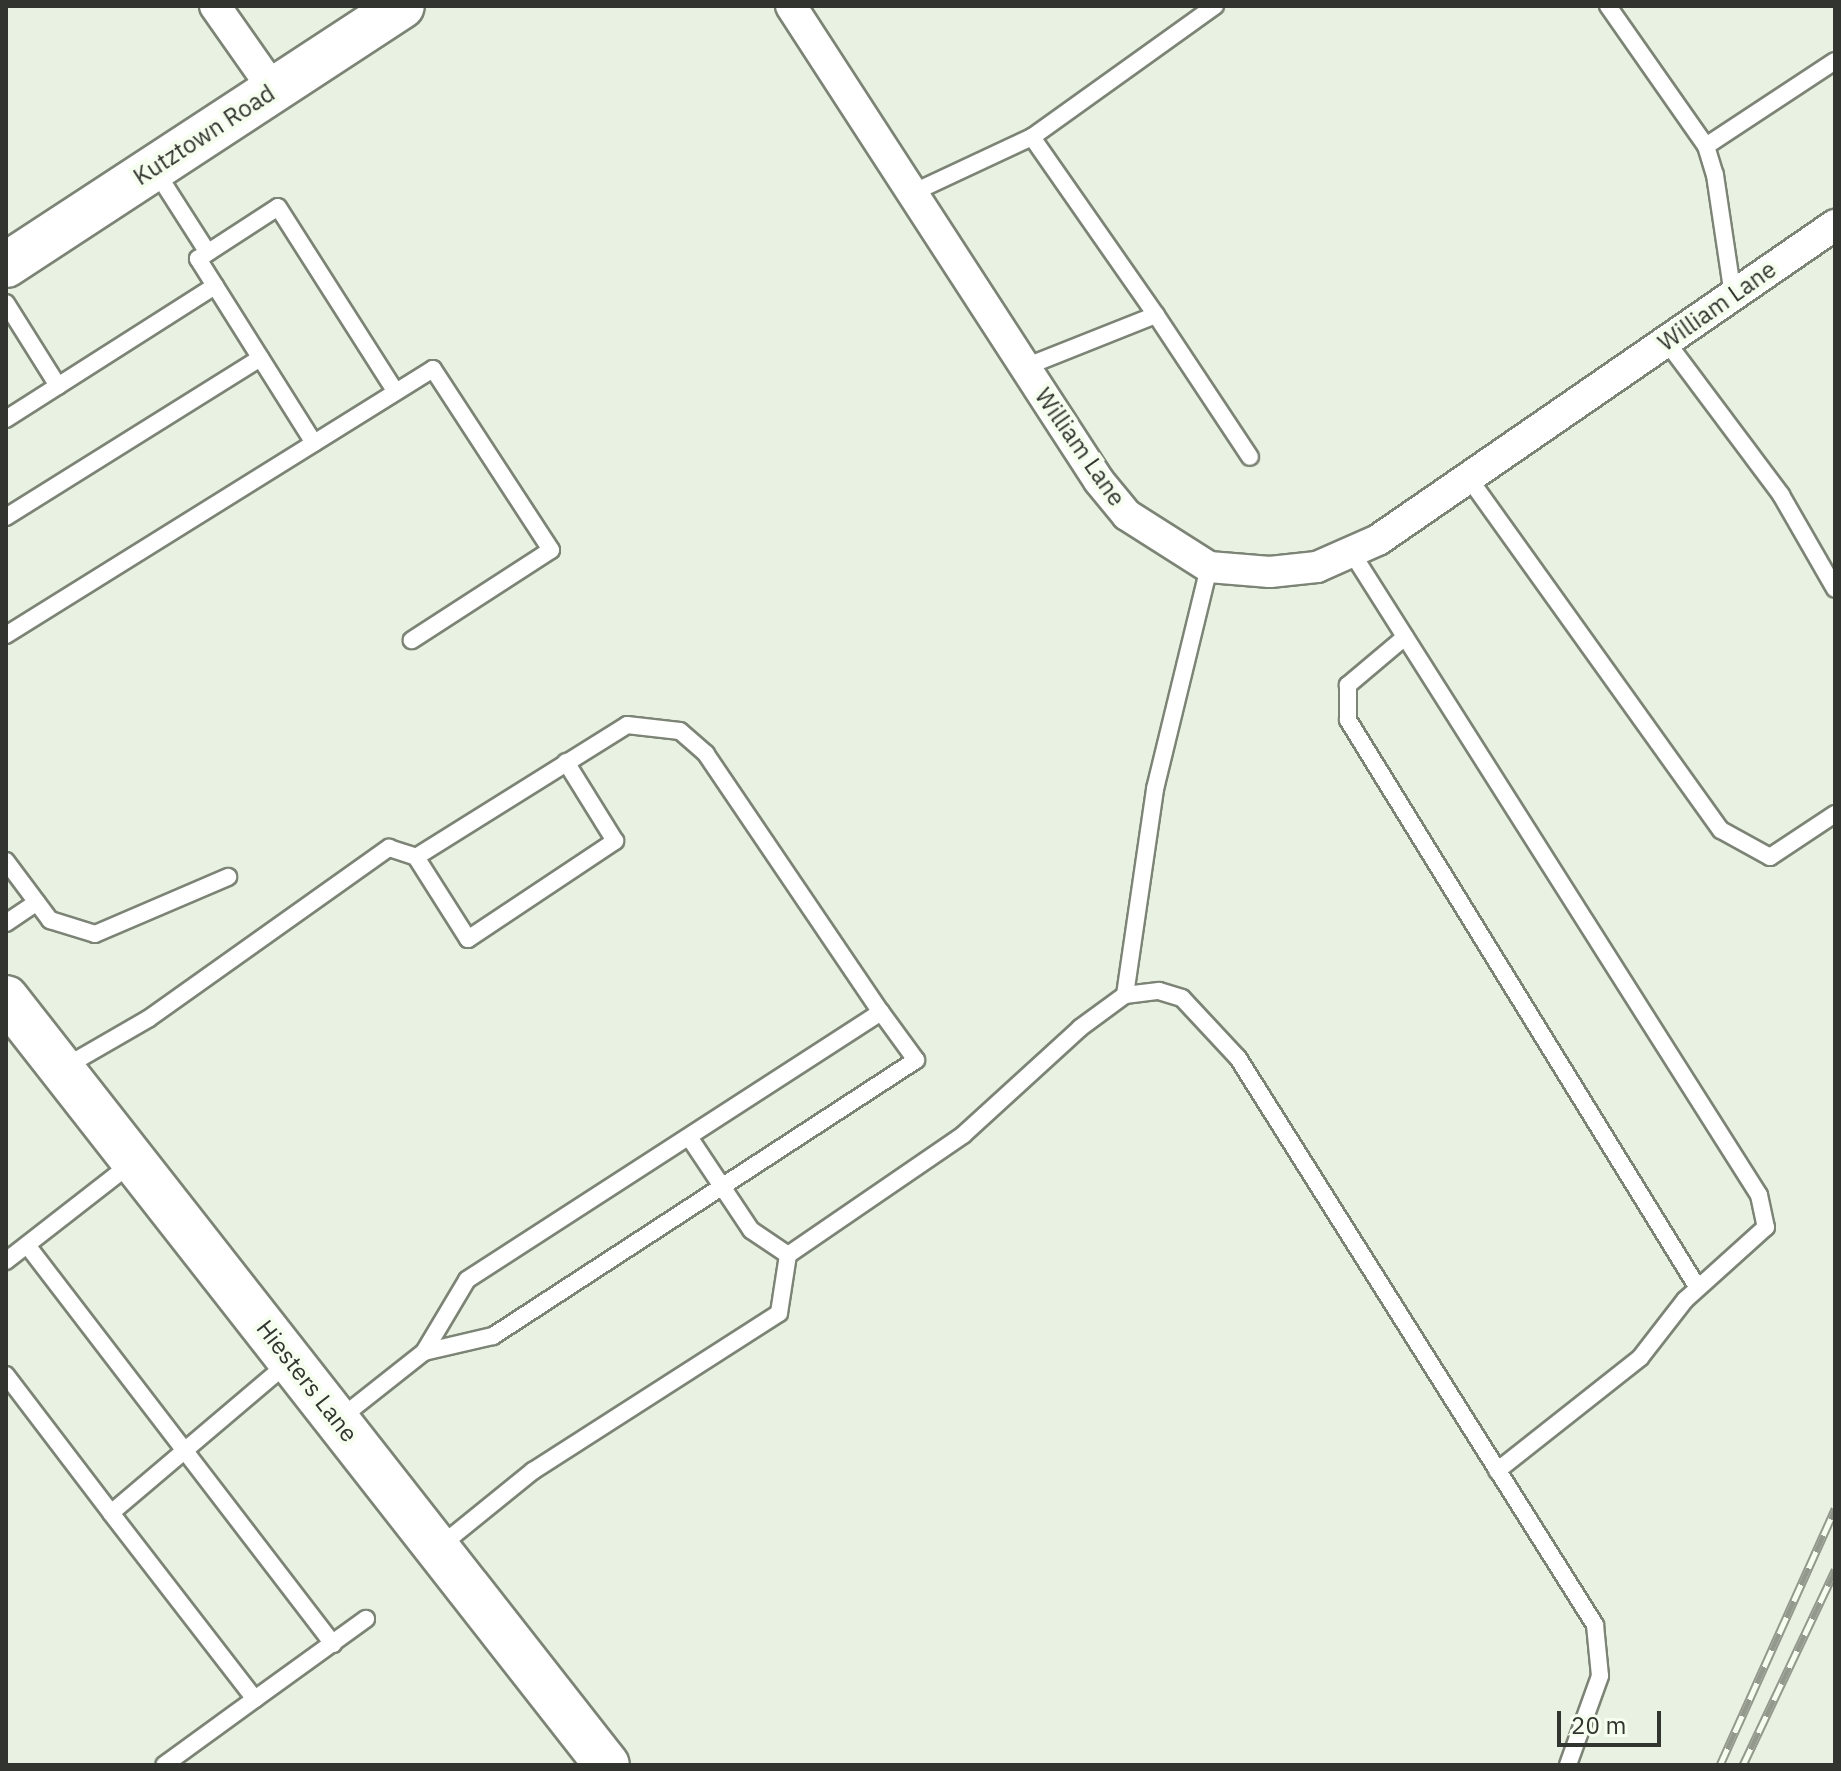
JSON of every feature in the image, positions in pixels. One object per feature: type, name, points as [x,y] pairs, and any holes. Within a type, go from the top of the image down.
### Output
[{"type":"street","points":[[215,6],[274,90]]},
{"type":"street","name":"Kutztown Road","points":[[6,265],[402,6]]},
{"type":"street","name":"William Lane","points":[[791,6],[1099,481],[1127,515],[1209,567],[1270,572],[1317,567],[1352,553],[1835,225]]},
{"type":"street","name":"Hiesters Lane","points":[[6,998],[607,1765]]},
{"type":"lane","points":[[912,193],[1032,137],[1215,6]]},
{"type":"lane","points":[[1608,6],[1706,146],[1715,175],[1733,295]]},
{"type":"lane","points":[[1706,146],[1835,61]]},
{"type":"lane","points":[[1032,137],[1250,457]]},
{"type":"lane","points":[[153,168],[208,253]]},
{"type":"lane","points":[[314,443],[198,259],[278,207],[396,392]]},
{"type":"lane","points":[[6,419],[215,286]]},
{"type":"lane","points":[[6,303],[58,386]]},
{"type":"lane","points":[[1025,367],[1156,315]]},
{"type":"lane","points":[[1666,341],[1781,495],[1835,589]]},
{"type":"lane","points":[[6,517],[260,358]]},
{"type":"lane","points":[[6,635],[433,369],[551,550],[412,640]]},
{"type":"lane","points":[[1468,477],[1721,830],[1770,857],[1835,814]]},
{"type":"lane","points":[[1352,553],[1759,1195],[1766,1227],[1698,1288],[1640,1358],[1497,1471]]},
{"type":"lane","points":[[1125,995],[1152,802],[1209,567]]},
{"type":"lane","points":[[1405,637],[1348,685],[1348,720],[1698,1288]]},
{"type":"lane","points":[[416,857],[627,725],[680,731],[706,754],[916,1060],[493,1336],[424,1352]]},
{"type":"lane","points":[[62,1069],[148,1019],[389,848],[416,857],[468,939],[615,841],[566,762]]},
{"type":"lane","points":[[6,861],[50,920],[95,934],[228,877]]},
{"type":"lane","points":[[6,923],[37,902]]},
{"type":"lane","points":[[438,1548],[533,1471],[779,1313],[788,1255],[963,1135],[1080,1028],[1125,995],[1159,991],[1182,998],[1238,1058],[1595,1625],[1600,1676],[1568,1765]]},
{"type":"lane","points":[[337,1420],[424,1352],[467,1280],[881,1012]]},
{"type":"lane","points":[[689,1137],[751,1230],[788,1255]]},
{"type":"lane","points":[[6,1261],[135,1161]]},
{"type":"lane","points":[[27,1245],[333,1644]]},
{"type":"lane","points":[[111,1513],[291,1360]]},
{"type":"lane","points":[[6,1375],[255,1699]]},
{"type":"lane","points":[[164,1765],[366,1619]]},
{"type":"railway","points":[[1720,1765],[1835,1509]]},
{"type":"railway","points":[[1743,1765],[1835,1570]]}]
